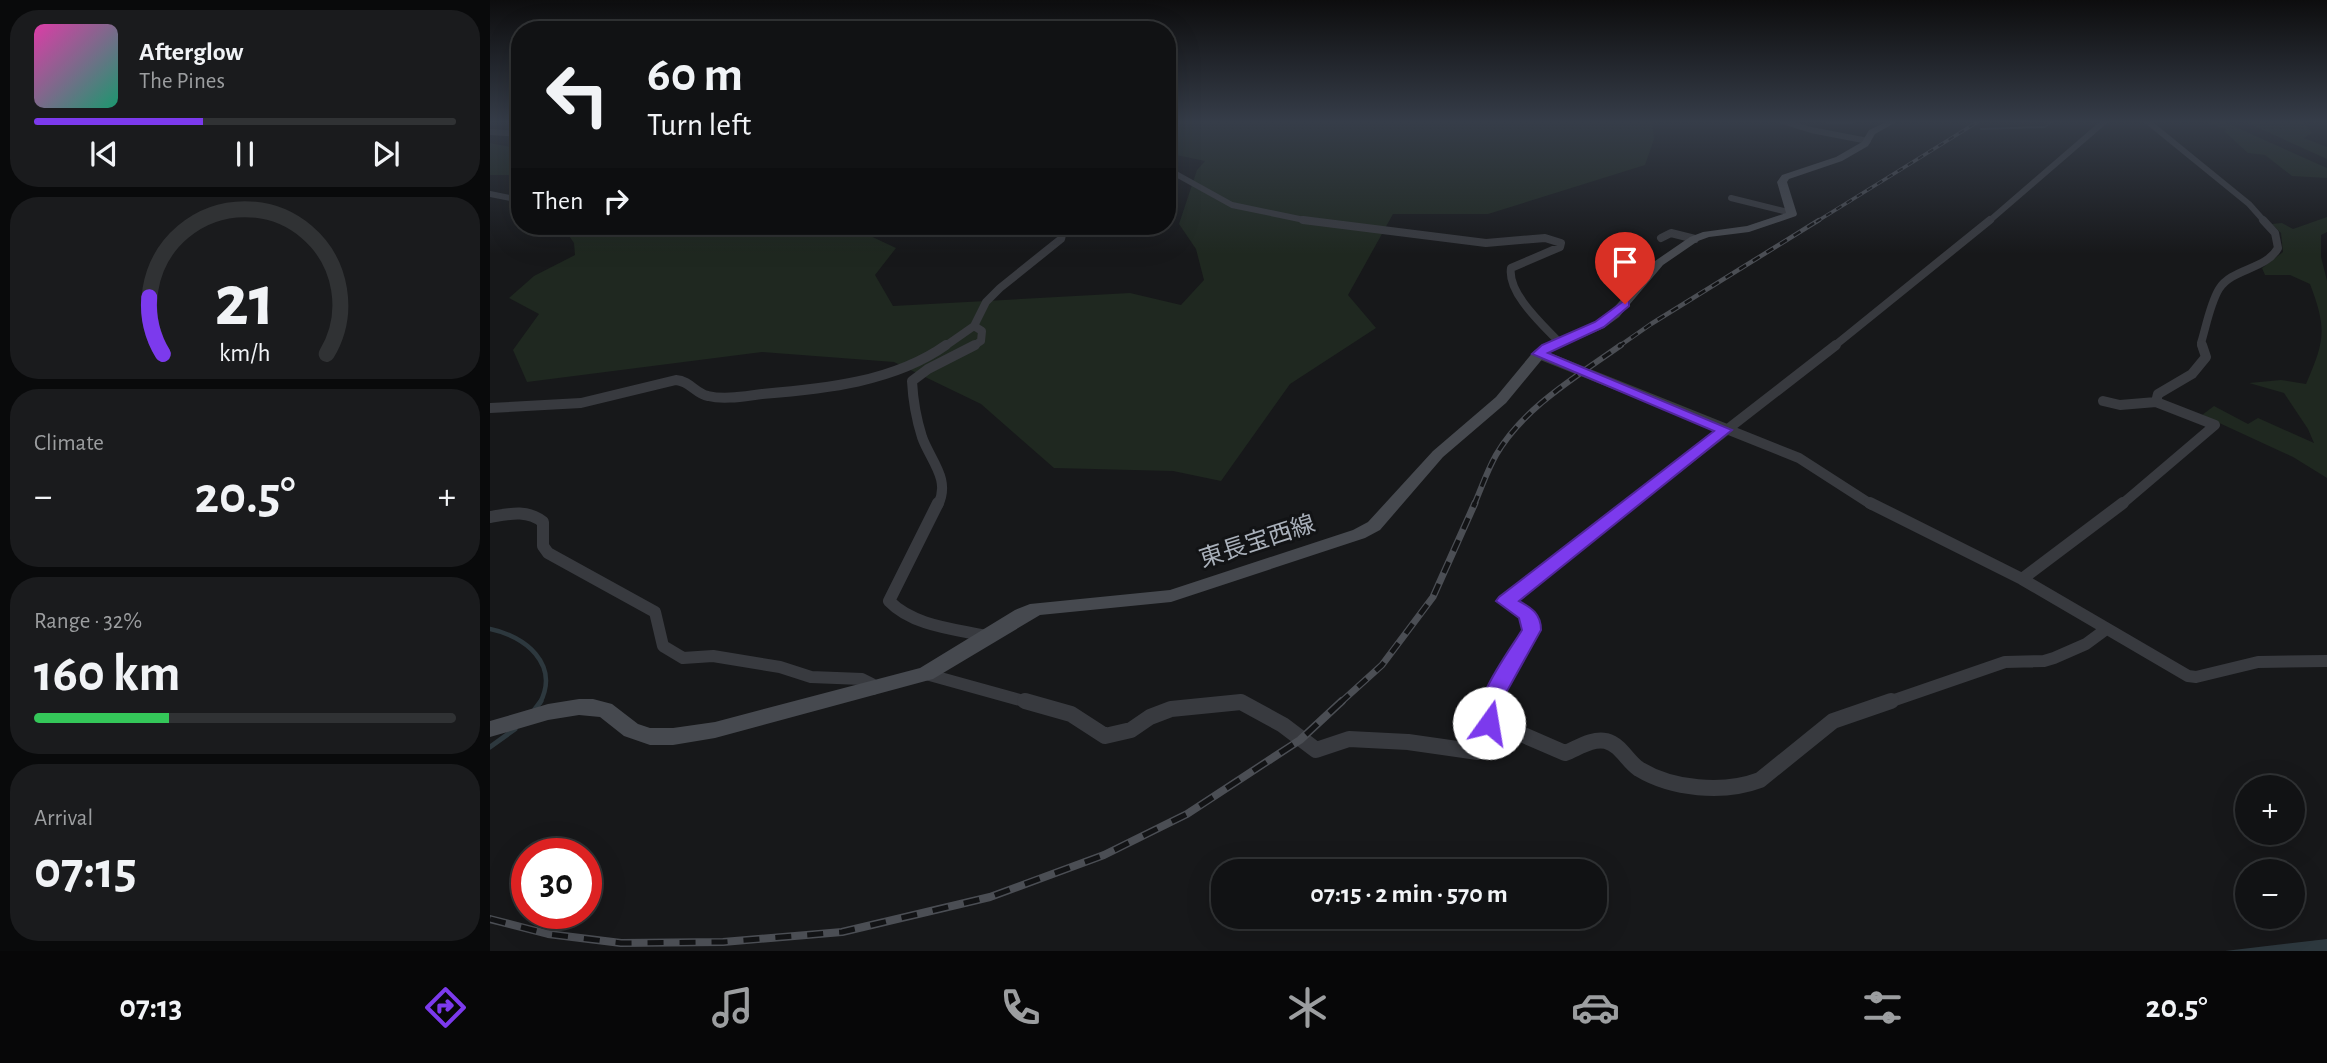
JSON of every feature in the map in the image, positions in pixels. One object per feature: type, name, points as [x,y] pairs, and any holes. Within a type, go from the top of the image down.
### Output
[{"type":"main road","points":[[1792,213],[1783,182],[1785,177],[1820,165]]},
{"type":"main road","name":"東長宝西線","points":[[490,729],[538,714],[586,707],[607,711],[633,732],[680,737],[926,674],[1022,615],[1037,609],[1171,596],[1359,534],[1374,526],[1438,454],[1501,400],[1539,354],[1559,342],[1600,325],[1615,314],[1659,263],[1707,234],[1764,226],[1792,213]]},
{"type":"street","points":[[1505,739],[1489,723],[1491,700],[1532,630],[1531,621],[1526,614],[1506,601],[1934,265],[2056,165]]},
{"type":"street","points":[[2156,402],[2158,394],[2192,374],[2206,356],[2201,342],[2219,289],[2231,278],[2273,257],[2278,248],[2275,233],[2249,204],[2202,165]]},
{"type":"street","points":[[1176,174],[1232,205],[1309,221],[1486,243],[1524,239],[1555,240],[1561,243],[1560,247],[1511,268],[1510,274],[1523,303],[1559,342]]},
{"type":"street","points":[[490,194],[511,198]]},
{"type":"street","points":[[1731,198],[1792,213]]},
{"type":"street","points":[[1661,238],[1671,233],[1695,239]]},
{"type":"street","points":[[490,408],[581,403],[676,380],[685,381],[706,396],[731,397],[820,388],[890,373],[941,349],[974,326],[986,302],[1061,239],[1062,235]]},
{"type":"street","points":[[974,326],[982,331],[981,341],[971,349],[921,372],[912,381],[913,405],[923,440],[939,468],[942,496],[889,601],[894,609],[919,619],[987,636]]},
{"type":"street","points":[[1539,354],[1799,458],[1879,509],[2022,579],[2105,630],[2188,676],[2196,677],[2258,662],[2327,661]]},
{"type":"street","points":[[2022,579],[2122,504],[2215,425],[2156,402],[2120,405],[2103,401]]},
{"type":"street","points":[[490,517],[522,514],[539,517],[543,522],[543,546],[548,554],[655,612],[663,646],[672,654],[683,658],[713,656],[773,666],[811,677],[862,680],[872,684],[873,689]]},
{"type":"street","points":[[926,674],[1071,714],[1105,736],[1130,730],[1150,717],[1171,709],[1241,702],[1283,725],[1316,750],[1349,739],[1408,742],[1478,752],[1519,733],[1529,735],[1550,749],[1564,753],[1594,740],[1605,741],[1616,746],[1637,767],[1667,780],[1715,787],[1748,785],[1771,772],[1821,727],[1833,721],[2005,662],[2044,661],[2054,658],[2086,644],[2105,630]]},
{"type":"shaded area","points":[[490,165],[511,165],[511,175],[490,175]]},
{"type":"shaded area","points":[[1201,165],[1644,165],[1488,214],[1393,214],[1348,295],[1376,328],[1290,384],[1221,481],[1173,471],[1054,468],[981,404],[894,362],[762,352],[527,382],[513,350],[539,314],[509,298],[534,276],[575,255],[574,243],[568,235],[868,235],[896,248],[875,275],[893,306],[1130,293],[1181,305],[1204,280],[1196,249],[1179,224],[1197,170]]},
{"type":"shaded area","points":[[2278,165],[2321,165],[2327,168],[2327,178],[2292,176]]},
{"type":"shaded area","points":[[2327,217],[2327,232],[2321,235],[2321,257],[2327,281],[2327,478],[2293,457],[2202,415],[2214,406],[2248,424],[2258,418],[2314,443],[2284,393],[2249,383],[2281,380],[2306,384],[2322,334],[2319,312],[2310,284],[2290,275],[2265,275],[2262,268],[2283,252],[2281,233],[2272,224],[2282,223],[2293,229]]},
{"type":"shaded area","points":[[2327,939],[2327,951],[2225,951]]},
{"type":"waterway","points":[[490,629],[515,638],[536,654],[546,676],[540,702]]},
{"type":"waterway","points":[[535,709],[540,702]]},
{"type":"waterway","points":[[490,747],[515,729]]},
{"type":"railway","points":[[1816,222],[1907,165]]},
{"type":"railway","points":[[1618,347],[1819,220]]},
{"type":"railway","points":[[1474,505],[1496,455],[1521,422],[1552,394],[1621,345]]},
{"type":"railway","points":[[1340,703],[1382,665],[1433,597],[1475,503]]},
{"type":"railway","points":[[490,919],[548,934],[621,943],[723,942],[842,932],[990,897],[1104,855],[1187,814],[1300,740],[1342,701]]},
{"type":"route","points":[[1489,723],[1491,700],[1532,630],[1531,621],[1526,614],[1506,601],[1725,430],[1539,354],[1600,325],[1625,304]]}]
